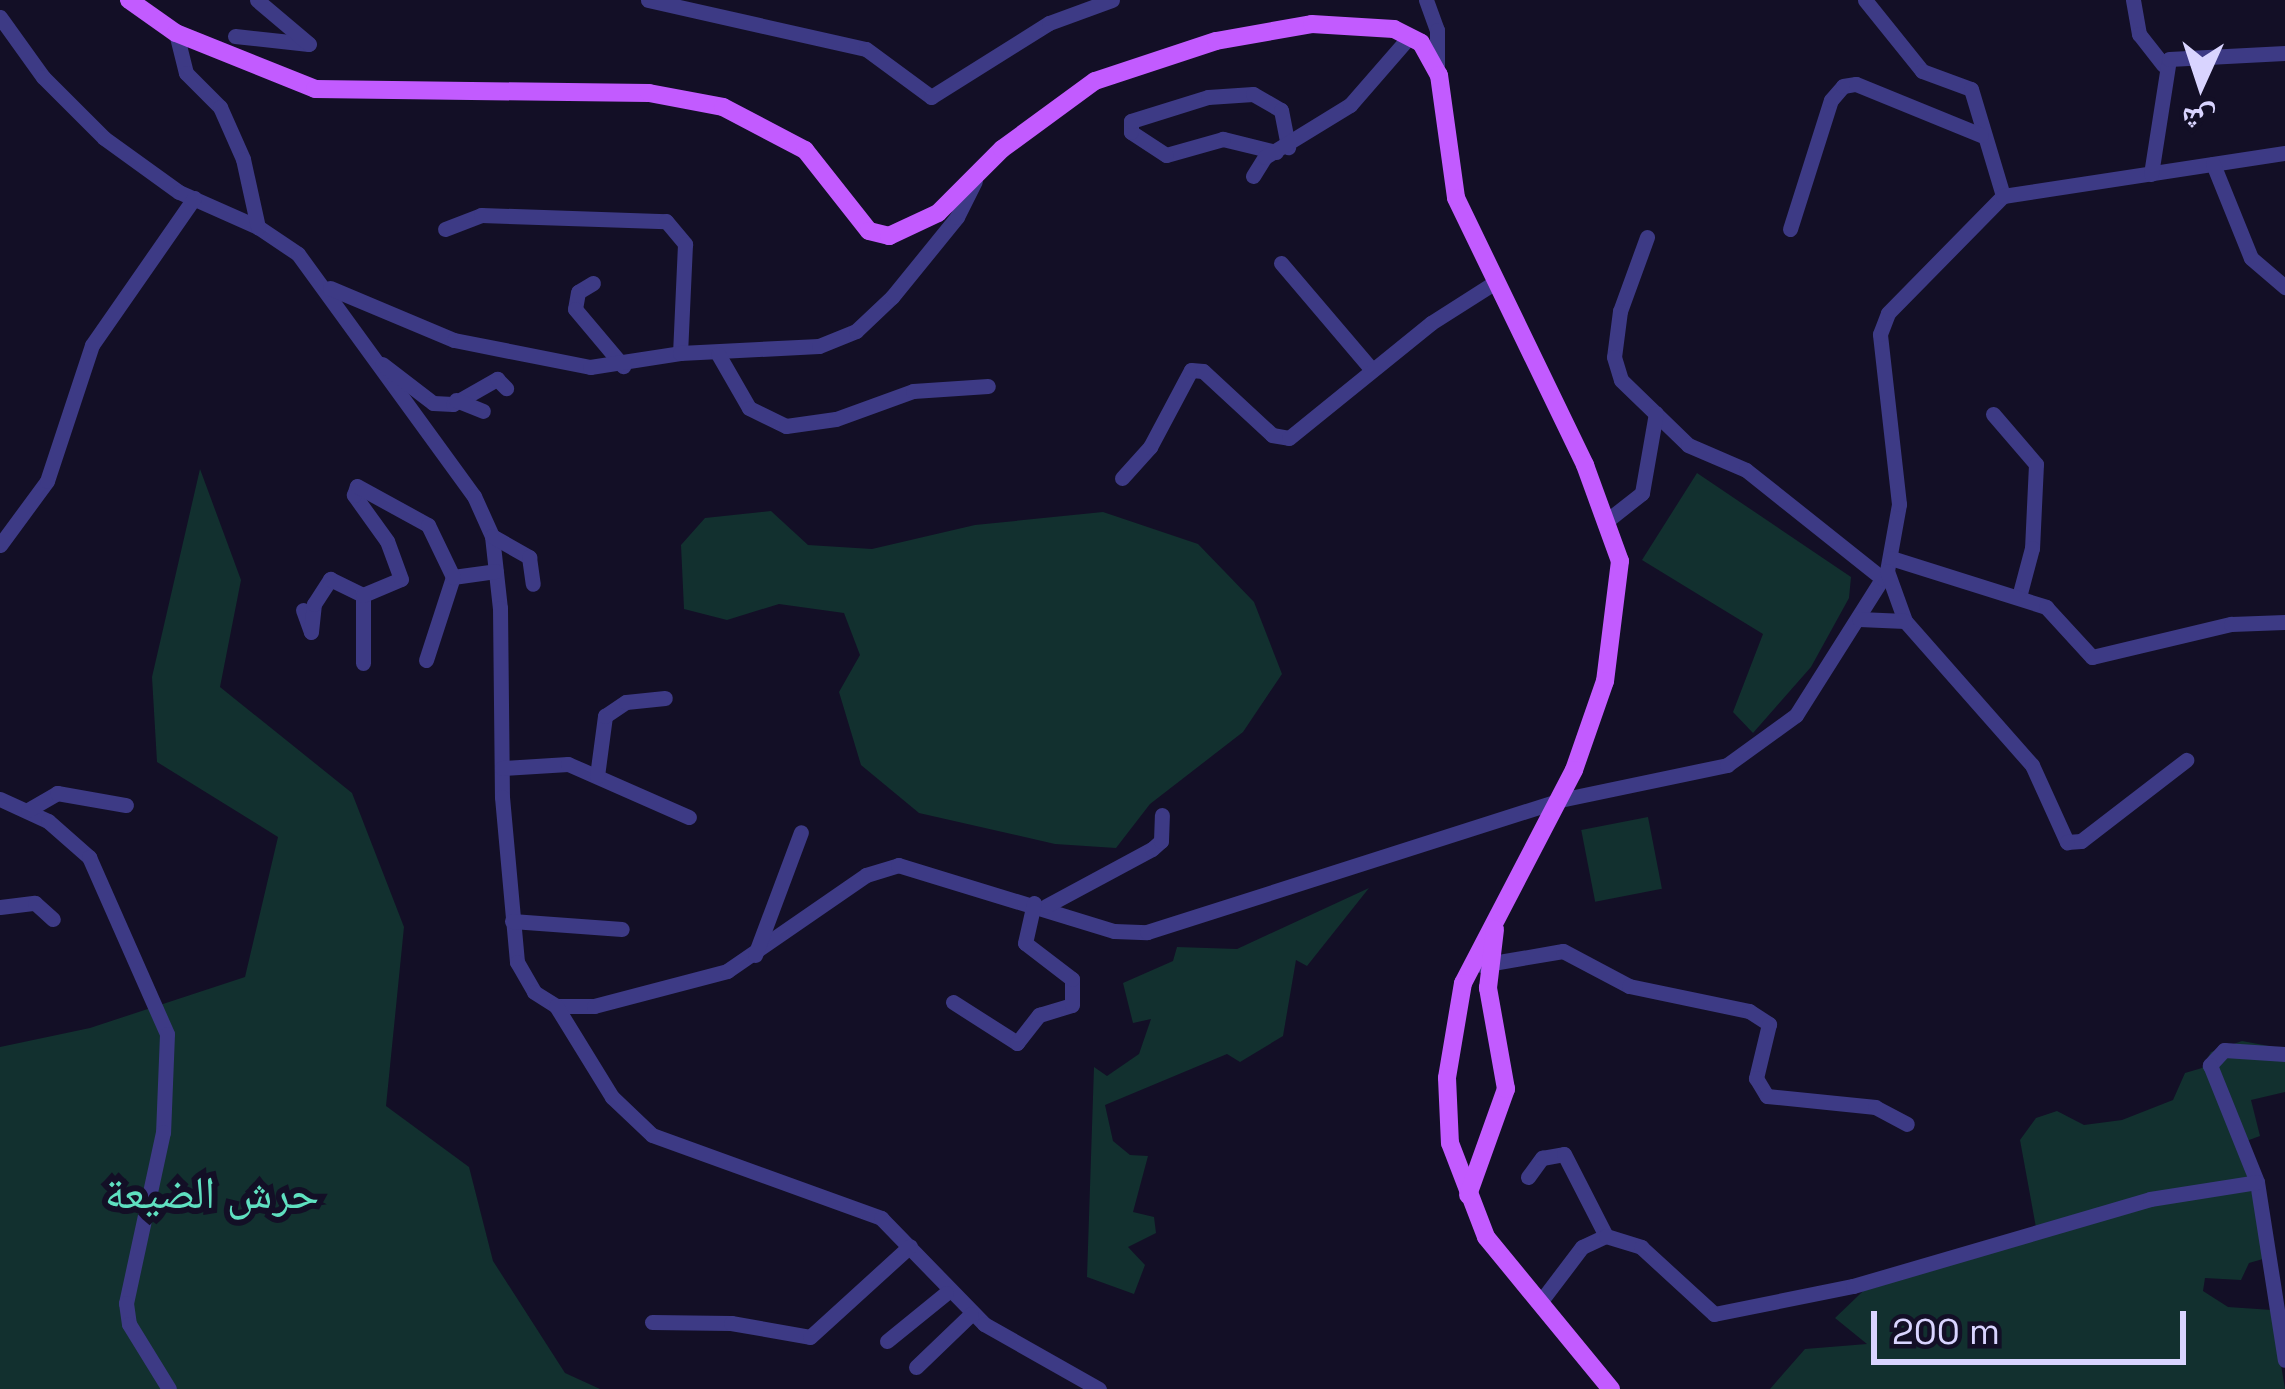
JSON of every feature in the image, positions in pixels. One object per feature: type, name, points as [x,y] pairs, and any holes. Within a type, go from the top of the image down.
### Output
[{"type":"main road","points":[[128,0],[176,33],[315,89],[649,93],[723,107],[806,150],[878,235],[919,226],[1095,80],[1174,52],[1312,24],[1350,22],[1410,36],[1437,65],[1451,184],[1609,519],[1620,561],[1613,641],[1561,800],[1495,928],[1484,973],[1506,1089],[1468,1196]]},
{"type":"main road","points":[[1484,973],[1463,983],[1449,1051],[1448,1119],[1468,1196],[1486,1237],[1611,1389]]},
{"type":"street","points":[[235,36],[310,44],[257,0]]},
{"type":"street","points":[[648,0],[866,49],[931,97],[1049,23],[1112,0]]},
{"type":"street","points":[[1426,0],[1437,65]]},
{"type":"street","points":[[1865,0],[1922,71],[1971,89],[2003,196]]},
{"type":"street","points":[[2133,0],[2138,34],[2163,65],[2151,173]]},
{"type":"street","points":[[0,17],[87,122],[194,198],[258,227],[327,287],[474,496],[492,536],[496,571],[512,921],[527,983],[556,1006],[612,1097],[652,1135],[839,1198],[881,1218],[946,1293],[971,1314],[1099,1389]]},
{"type":"street","points":[[176,33],[186,73],[220,107],[243,159],[258,227]]},
{"type":"street","points":[[1253,176],[1350,104],[1410,36]]},
{"type":"street","points":[[2163,65],[2178,55],[2285,53]]},
{"type":"street","points":[[1790,229],[1831,100],[1843,86],[1856,84],[1981,135]]},
{"type":"street","points":[[1253,94],[1280,110],[1282,150],[1223,139],[1166,155],[1131,132],[1131,121],[1208,97],[1253,94]]},
{"type":"street","points":[[556,1006],[669,989],[755,955],[866,875],[898,865],[1040,904],[1114,931],[1147,932],[1561,800],[1701,775],[1750,752],[1796,715],[1887,569],[1898,483],[1882,323],[2003,196],[2285,153]]},
{"type":"street","points":[[2213,164],[2251,258],[2285,287]]},
{"type":"street","points":[[327,287],[485,349],[623,366],[680,352],[718,354],[819,346],[856,331],[925,262],[976,177]]},
{"type":"street","points":[[0,545],[47,481],[92,346],[194,198]]},
{"type":"street","points":[[445,229],[481,215],[666,220],[685,244],[680,352]]},
{"type":"street","points":[[1647,237],[1620,310],[1614,357],[1621,380],[1688,445],[1746,470],[1887,569],[2019,597],[2061,617],[2092,657],[2231,624],[2285,622]]},
{"type":"street","points":[[1281,263],[1372,370]]},
{"type":"street","points":[[1122,478],[1150,447],[1191,370],[1203,371],[1282,440],[1498,281]]},
{"type":"street","points":[[593,283],[578,292],[575,309],[623,366]]},
{"type":"street","points":[[718,354],[749,408],[786,426],[836,418],[913,391],[988,386]]},
{"type":"street","points":[[375,360],[433,403],[456,400],[497,379],[506,388]]},
{"type":"street","points":[[456,400],[483,411]]},
{"type":"street","points":[[1609,519],[1642,493],[1656,413]]},
{"type":"street","points":[[1993,414],[2029,448],[2038,477],[2019,597]]},
{"type":"street","points":[[303,610],[311,632],[314,604],[330,579],[363,595],[401,579],[387,541],[354,495],[357,486],[428,525],[453,577],[426,660]]},
{"type":"street","points":[[492,536],[529,557],[533,584]]},
{"type":"street","points":[[1887,569],[1905,621],[2025,756],[2067,842],[2081,841],[2186,760]]},
{"type":"street","points":[[453,577],[496,571]]},
{"type":"street","points":[[363,595],[363,663]]},
{"type":"street","points":[[1859,619],[1905,621]]},
{"type":"street","points":[[597,776],[605,716],[626,702],[664,698]]},
{"type":"street","points":[[502,768],[543,772],[568,764],[689,817]]},
{"type":"street","points":[[28,810],[57,793],[126,805]]},
{"type":"street","points":[[0,799],[28,810],[89,857],[167,1034],[163,1132],[126,1303],[129,1324],[169,1389]]},
{"type":"street","points":[[953,1002],[1017,1043],[1039,1015],[1072,1005],[1072,979],[1025,943],[1040,904],[1152,849],[1161,841],[1162,815]]},
{"type":"street","points":[[755,955],[801,832]]},
{"type":"street","points":[[0,907],[35,903],[53,920]]},
{"type":"street","points":[[512,921],[622,929]]},
{"type":"street","points":[[1484,973],[1564,951],[1629,986],[1749,1011],[1769,1024],[1756,1078],[1768,1096],[1875,1107],[1906,1124]]},
{"type":"street","points":[[2285,1054],[2235,1049],[2211,1056],[2257,1182],[2285,1360]]},
{"type":"street","points":[[1528,1177],[1542,1158],[1564,1154],[1606,1236],[1641,1247],[1714,1314],[1853,1286],[2150,1199],[2257,1182]]},
{"type":"street","points":[[1540,1300],[1567,1262],[1606,1236]]},
{"type":"street","points":[[652,1322],[731,1323],[809,1337],[910,1246]]},
{"type":"street","points":[[886,1341],[946,1293]]},
{"type":"street","points":[[916,1366],[971,1314]]},
{"type":"green space","name":"حرش الضيعة","points":[[200,469],[241,580],[220,687],[352,793],[404,927],[386,1106],[469,1167],[493,1261],[565,1373],[600,1389],[0,1389],[0,1047],[90,1028],[245,977],[278,837],[157,762],[152,677]]},
{"type":"green space","points":[[1697,473],[1851,577],[1849,598],[1811,667],[1753,733],[1733,712],[1763,634],[1642,560]]},
{"type":"green space","points":[[771,511],[808,545],[872,549],[975,525],[1103,512],[1198,544],[1254,602],[1282,674],[1243,732],[1150,804],[1116,848],[1055,844],[919,813],[861,765],[839,692],[860,655],[844,613],[779,604],[727,620],[684,609],[681,545],[705,518]]},
{"type":"green space","points":[[1648,817],[1662,889],[1595,902],[1581,830]]},
{"type":"green space","points":[[1369,888],[1307,966],[1296,960],[1283,1036],[1240,1062],[1227,1054],[1105,1105],[1113,1141],[1130,1155],[1148,1156],[1133,1212],[1154,1217],[1156,1233],[1128,1247],[1145,1265],[1134,1294],[1087,1277],[1094,1067],[1107,1076],[1139,1054],[1151,1019],[1133,1023],[1123,983],[1173,961],[1177,947],[1237,949]]},
{"type":"green space","points":[[2242,1041],[2285,1049],[2285,1092],[2251,1100],[2260,1136],[2238,1144],[2270,1257],[2249,1263],[2241,1280],[2205,1278],[2203,1291],[2228,1307],[2272,1310],[2285,1389],[1770,1389],[1805,1349],[1867,1344],[1835,1318],[1884,1271],[2037,1233],[2020,1140],[2036,1118],[2057,1111],[2084,1125],[2122,1120],[2173,1100],[2185,1073],[2202,1068],[2211,1052]]}]
